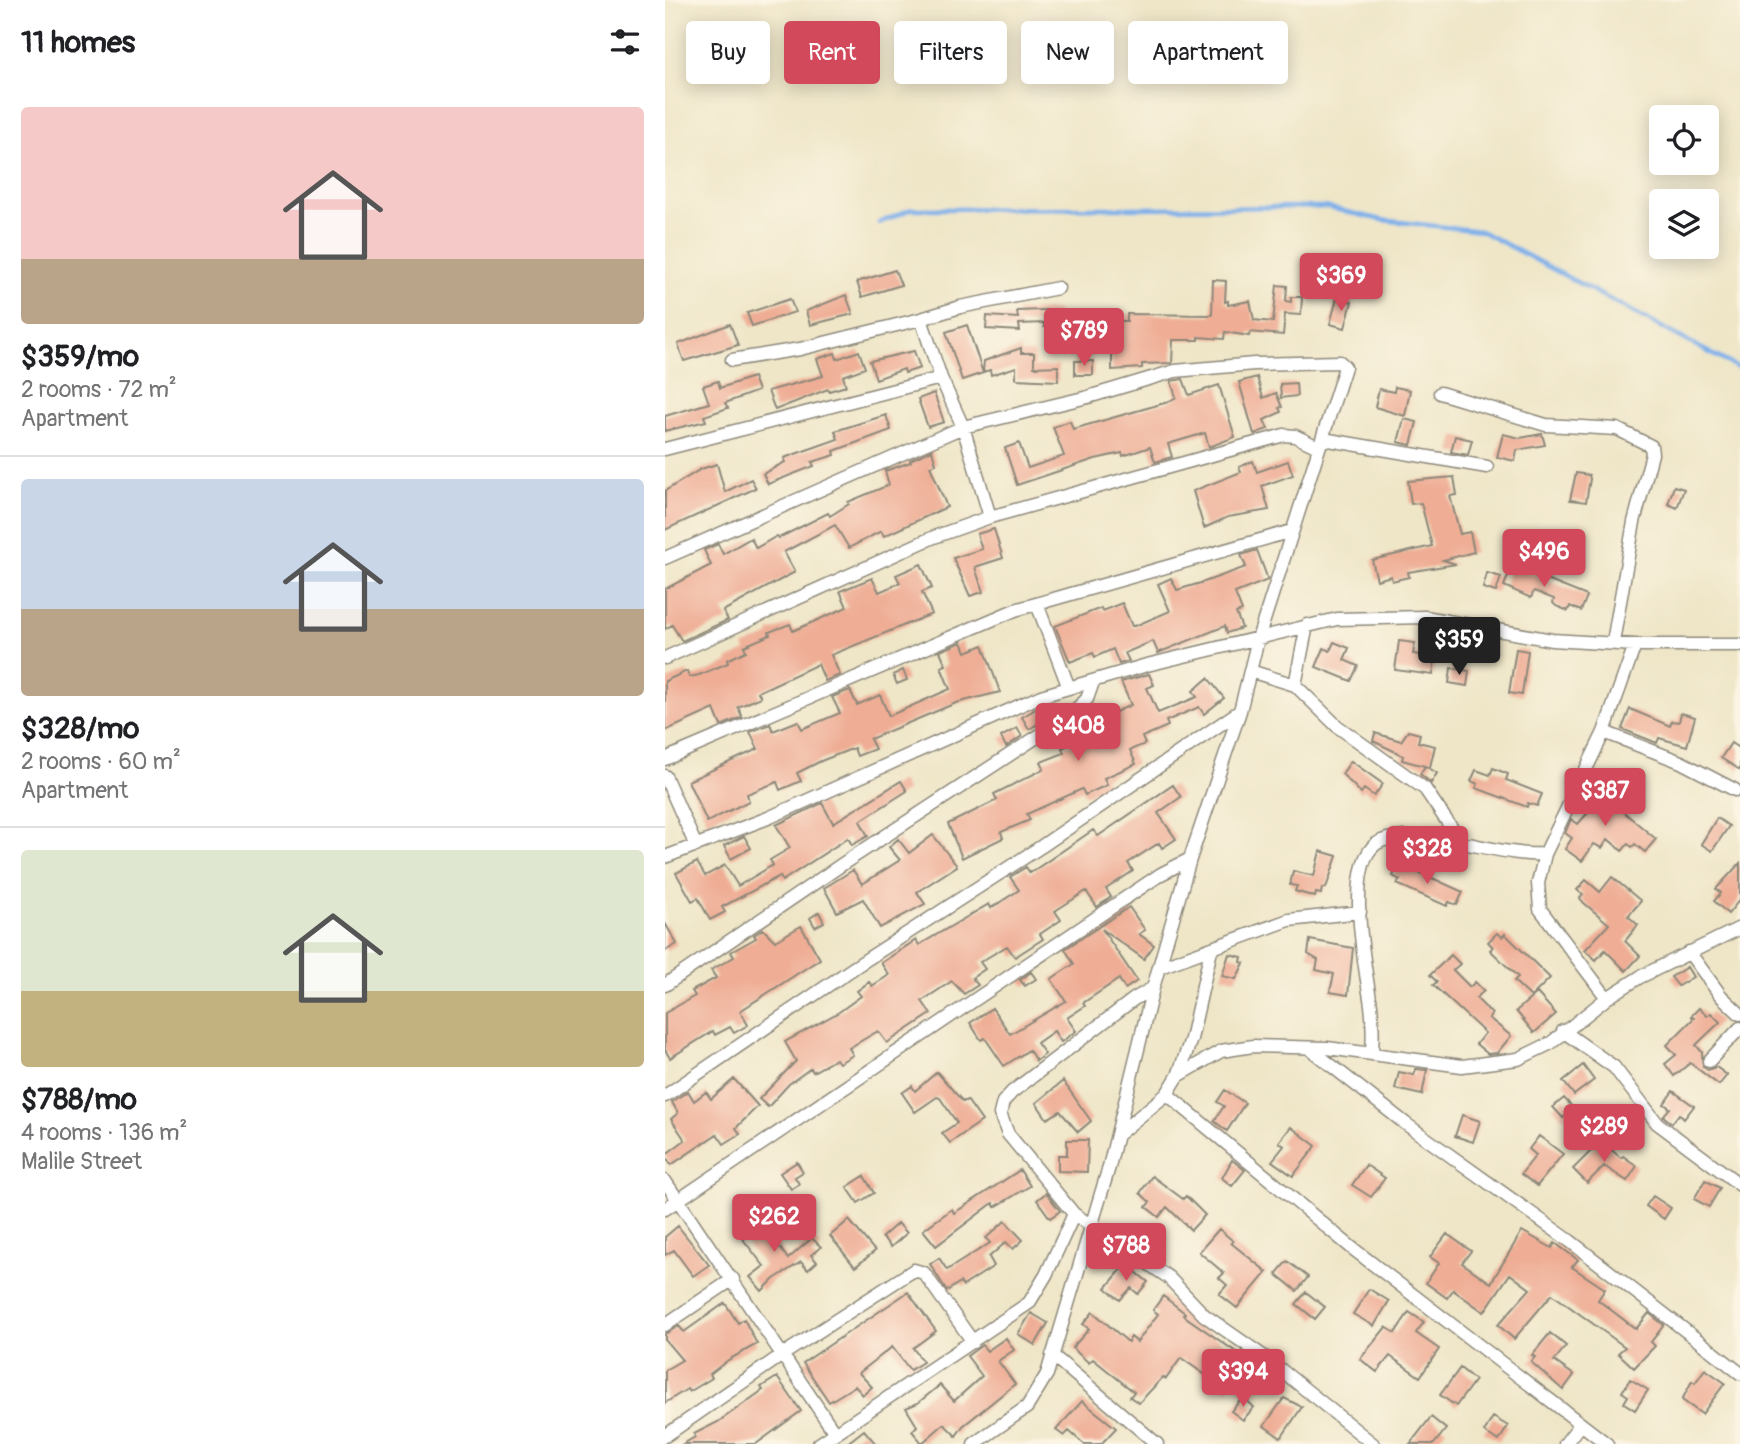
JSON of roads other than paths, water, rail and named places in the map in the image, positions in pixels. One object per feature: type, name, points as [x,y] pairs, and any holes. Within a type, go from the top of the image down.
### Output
[{"type":"street","points":[[732,360],[800,349],[960,307],[1058,288]]},
{"type":"street","points":[[921,318],[941,379],[963,427],[991,517]]},
{"type":"street","points":[[665,558],[963,427],[1088,397],[1175,371],[1254,364],[1340,362],[1345,367],[1258,639],[1240,710],[1190,859],[1153,988],[1117,1135],[1043,1382],[1027,1406],[974,1444]]},
{"type":"street","points":[[665,449],[941,379]]},
{"type":"street","points":[[1440,393],[1546,425],[1617,429],[1651,446],[1652,454],[1634,522],[1613,642]]},
{"type":"street","points":[[665,658],[934,537],[991,517],[1274,438],[1295,436],[1320,443],[1487,467]]},
{"type":"street","points":[[665,760],[1015,610],[1292,531]]},
{"type":"street","points":[[1037,604],[1069,688]]},
{"type":"street","points":[[665,857],[768,818],[1041,696],[1147,665],[1307,625],[1361,617],[1425,617],[1552,640],[1635,645],[1740,645]]},
{"type":"street","points":[[1295,685],[1307,625]]},
{"type":"street","points":[[1607,998],[1540,909],[1538,883],[1545,854],[1604,732],[1635,645]]},
{"type":"street","points":[[1250,671],[1295,685],[1336,726],[1425,789],[1461,842]]},
{"type":"street","points":[[665,985],[844,863],[1069,716],[1087,699],[1093,682]]},
{"type":"street","points":[[667,1091],[1042,846],[1240,710]]},
{"type":"street","points":[[1604,732],[1681,762],[1735,790]]},
{"type":"street","points":[[665,776],[696,846]]},
{"type":"street","points":[[1372,1052],[1371,1004],[1361,952],[1360,912],[1365,860],[1376,844],[1412,838],[1545,854]]},
{"type":"street","points":[[665,1209],[1161,874],[1190,859]]},
{"type":"street","points":[[1160,967],[1289,920],[1360,912]]},
{"type":"street","points":[[1178,1076],[1221,1051],[1253,1046],[1372,1052],[1441,1064],[1478,1066],[1518,1059],[1538,1051],[1607,998],[1689,952],[1740,928]]},
{"type":"street","points":[[1117,1135],[1167,1094],[1178,1076],[1191,1039],[1211,950]]},
{"type":"street","points":[[1689,952],[1721,996],[1740,1014]]},
{"type":"street","points":[[1153,988],[1134,999],[1003,1102],[1000,1114],[1008,1134],[1074,1214],[1090,1228],[1168,1277],[1204,1315],[1270,1361],[1373,1444]]},
{"type":"street","points":[[1709,1061],[1740,1028]]},
{"type":"street","points":[[1563,1031],[1613,1067],[1657,1124],[1740,1185]]},
{"type":"street","points":[[1309,1048],[1406,1124],[1580,1249],[1740,1373]]},
{"type":"street","points":[[1167,1094],[1352,1248],[1579,1426],[1607,1444]]},
{"type":"street","points":[[665,1181],[835,1433]]},
{"type":"street","points":[[819,1444],[1029,1303],[1046,1275],[1074,1214]]},
{"type":"street","points":[[665,1436],[782,1355],[914,1270],[924,1273],[973,1342]]},
{"type":"street","points":[[665,1325],[733,1279]]},
{"type":"street","points":[[1052,1355],[1157,1444]]},
{"type":"street","points":[[1565,1444],[1579,1426]]},
{"type":"waterway","points":[[879,223],[911,209],[1325,207],[1382,220],[1481,231],[1740,369]]}]
